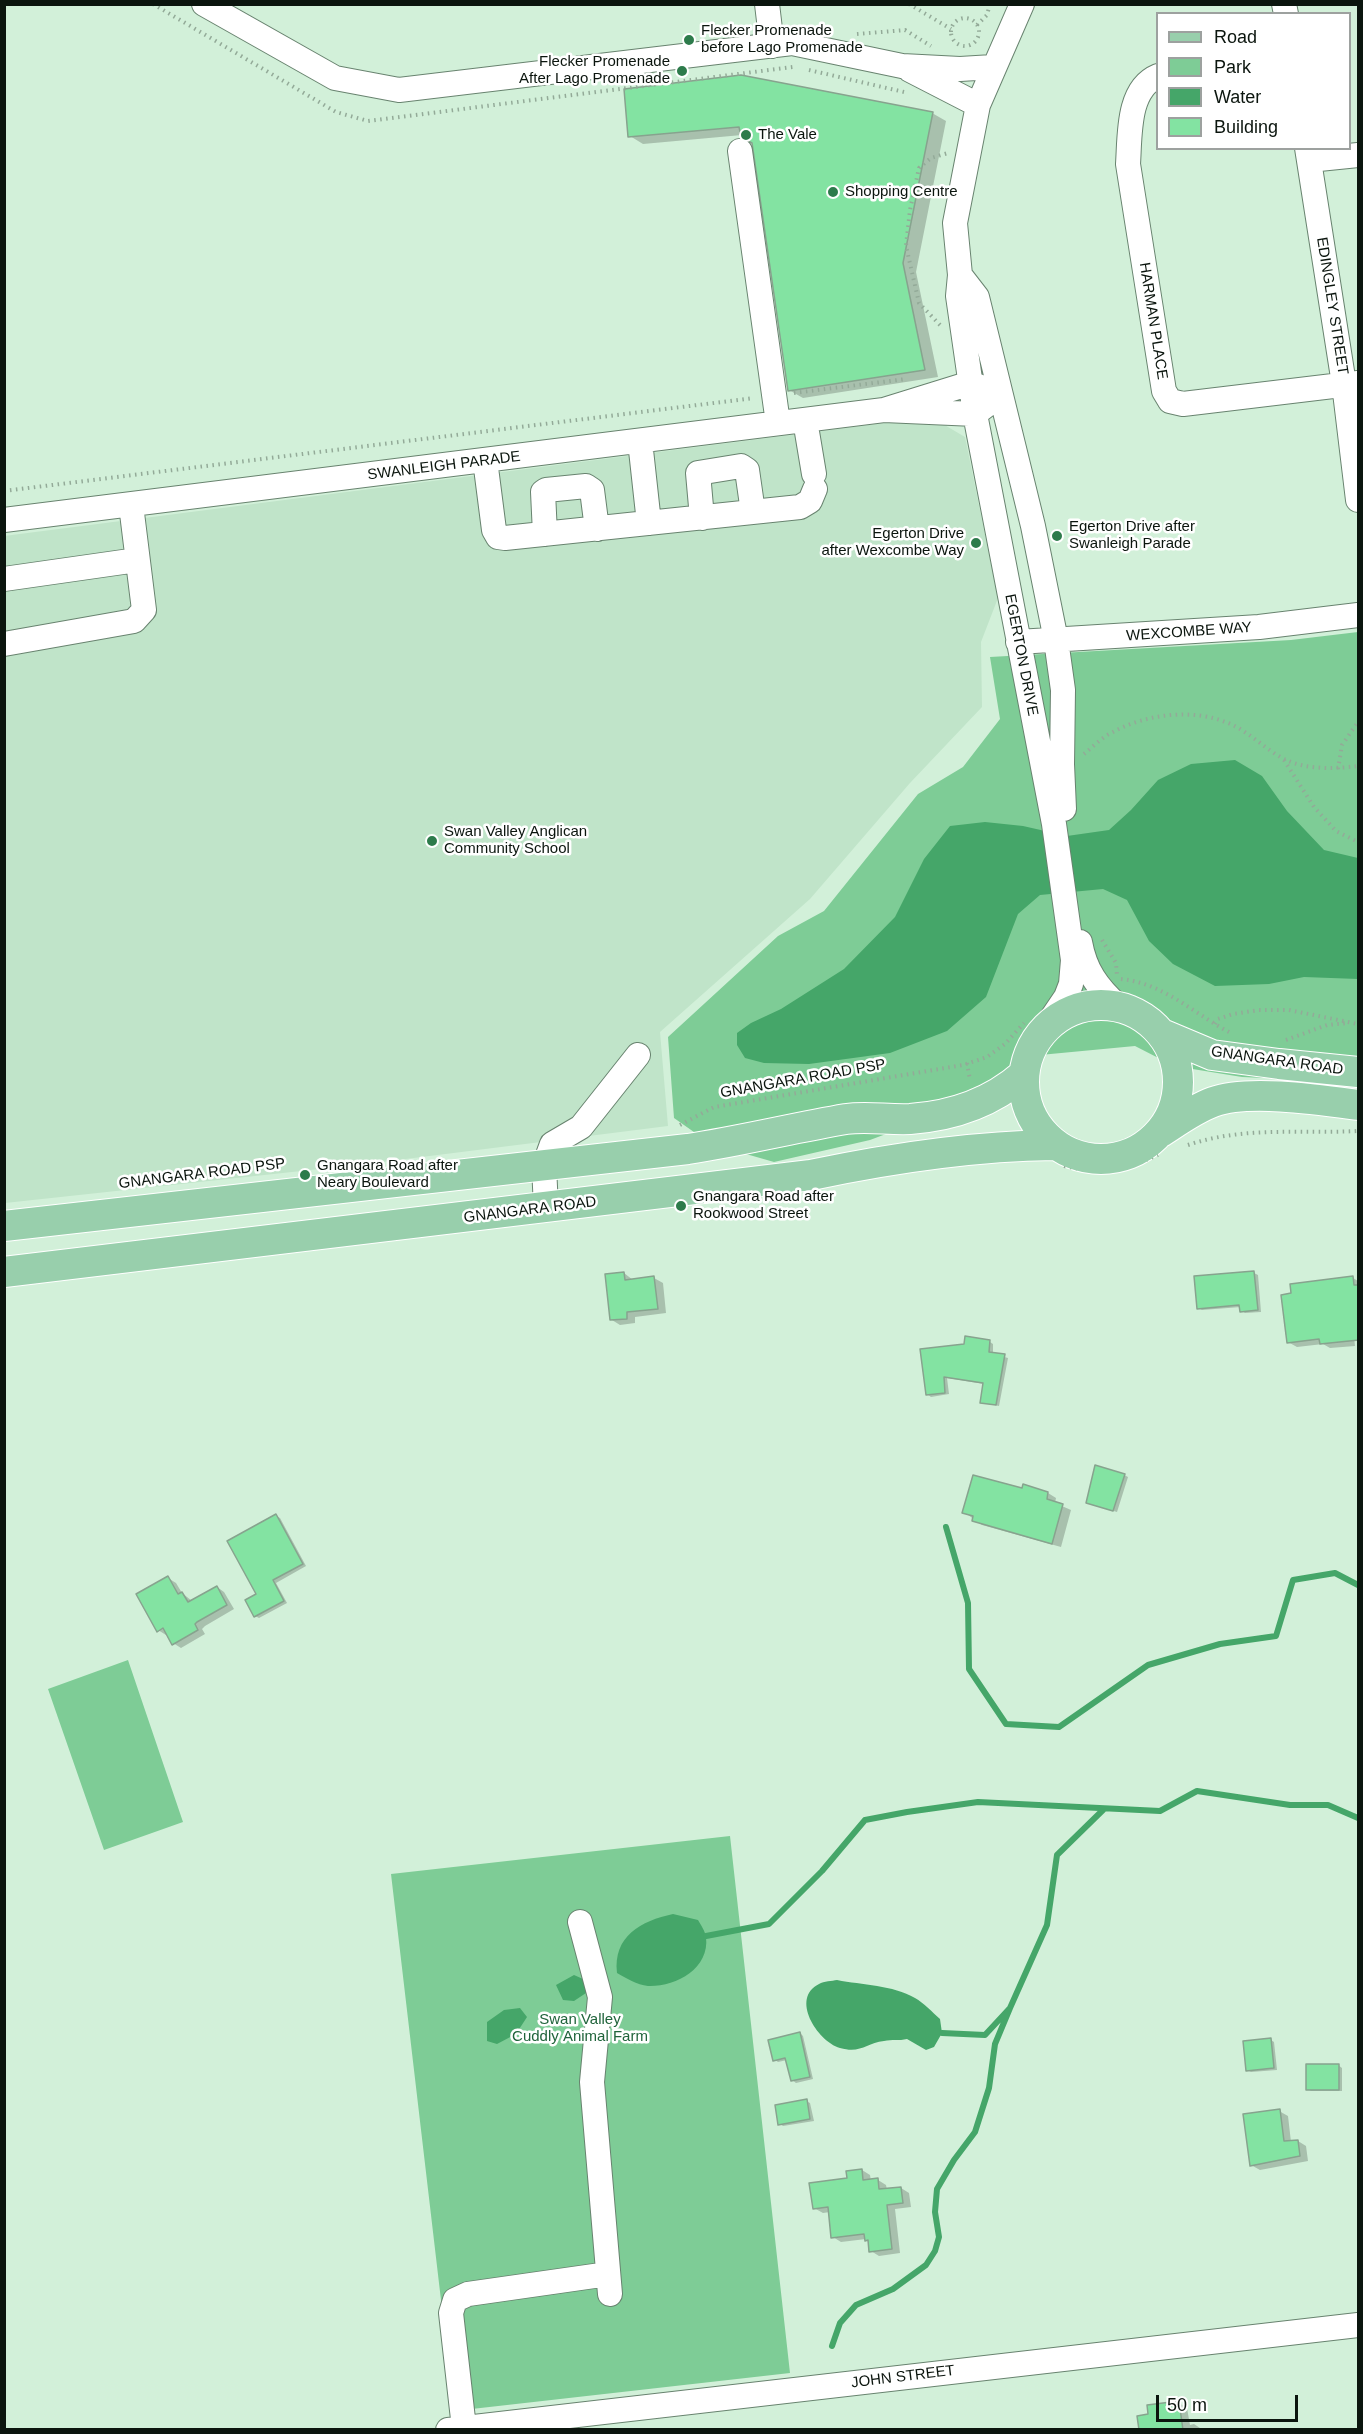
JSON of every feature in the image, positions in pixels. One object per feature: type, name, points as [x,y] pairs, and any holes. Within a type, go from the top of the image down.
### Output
[{"type":"main road","points":[[1167,1145],[1179,1084],[1175,1058],[1162,1034],[1142,1016],[1118,1006],[1091,1005],[1036,1022],[1023,1075],[1025,1101],[1036,1125],[1057,1155],[1097,1160],[1120,1158],[1142,1148],[1167,1145],[1193,1111],[1228,1098],[1286,1098],[1359,1105]]},
{"type":"main road","name":"GNANGARA ROAD","points":[[1162,1034],[1212,1055],[1359,1072]]},
{"type":"main road","points":[[4,1226],[699,1147],[849,1118],[909,1119],[960,1110],[986,1101],[1007,1089],[1023,1075]]},
{"type":"main road","name":"GNANGARA ROAD","points":[[4,1272],[811,1175],[907,1156],[947,1151],[1057,1155]]},
{"type":"street","points":[[204,4],[335,78],[399,90],[792,43],[902,66],[960,69],[993,67]]},
{"type":"street","points":[[767,4],[772,46]]},
{"type":"street","name":"EGERTON DRIVE","points":[[1022,4],[978,105],[955,223],[960,275],[958,296],[975,414],[1018,642],[1060,824],[1070,908],[1071,984],[1066,997],[1036,1022]]},
{"type":"street","points":[[902,66],[978,105]]},
{"type":"street","name":"HARMAN PLACE","points":[[1156,77],[1151,78],[1138,94],[1130,127],[1128,164],[1164,391],[1170,401],[1183,404],[1351,383]]},
{"type":"street","points":[[740,152],[778,423]]},
{"type":"street","points":[[1308,154],[1359,155]]},
{"type":"street","name":"EDINGLEY STREET","points":[[1308,154],[1351,383],[1359,500]]},
{"type":"street","name":"EGERTON DRIVE","points":[[960,275],[977,297],[1033,526],[1056,640],[1063,690],[1060,824]]},
{"type":"street","points":[[971,383],[1000,395]]},
{"type":"street","name":"SWANLEIGH PARADE","points":[[884,410],[971,383]]},
{"type":"street","points":[[975,414],[1000,395]]},
{"type":"street","name":"SWANLEIGH PARADE","points":[[4,520],[884,410],[975,414]]},
{"type":"street","points":[[485,460],[495,535],[505,538],[800,507],[810,501],[814,481],[805,420]]},
{"type":"street","points":[[640,441],[649,523]]},
{"type":"street","points":[[702,518],[698,473],[741,466],[747,470],[753,512]]},
{"type":"street","points":[[545,534],[543,492],[586,486],[592,490],[597,529]]},
{"type":"street","points":[[4,644],[134,621],[144,610],[131,505]]},
{"type":"street","points":[[4,579],[137,560]]},
{"type":"street","name":"WEXCOMBE WAY","points":[[1018,642],[1259,627],[1359,615]]},
{"type":"street","name":"EGERTON DRIVE","points":[[1070,908],[1083,960],[1094,981],[1118,1006]]},
{"type":"street","points":[[546,1208],[544,1166],[552,1144],[581,1127],[638,1055]]},
{"type":"street","points":[[456,2429],[451,2313],[455,2300],[468,2294],[609,2284],[592,2082],[600,1997],[580,1922]]},
{"type":"street","name":"JOHN STREET","points":[[456,2429],[1359,2325]]},
{"type":"path","points":[[909,4],[951,29]]},
{"type":"path","points":[[977,25],[987,15],[990,4]]},
{"type":"path","points":[[965,18],[974,21],[977,25],[978,38],[967,46],[954,42],[951,29],[956,21],[965,18]]},
{"type":"path","points":[[851,34],[906,30],[922,39],[938,53]]},
{"type":"path","points":[[941,326],[919,303],[906,246],[910,210],[919,168],[931,158],[942,155],[950,153],[968,155]]},
{"type":"path","points":[[4,491],[916,378]]},
{"type":"path","points":[[1079,757],[1111,732],[1141,720],[1200,715],[1229,723],[1284,759],[1313,767],[1338,769],[1359,766]]},
{"type":"path","points":[[1338,769],[1342,745],[1359,722]]},
{"type":"path","points":[[1284,759],[1322,815],[1336,831],[1359,842]]},
{"type":"path","points":[[1094,981],[1123,979],[1142,982],[1168,994],[1211,1022],[1238,1035]]},
{"type":"path","points":[[1218,1019],[1259,1010],[1289,1010],[1359,1024]]},
{"type":"path","name":"GNANGARA ROAD PSP","points":[[673,1128],[714,1107],[967,1063],[987,1057],[1036,1022]]},
{"type":"path","points":[[1278,1041],[1327,1025],[1348,1023]]},
{"type":"path","points":[[967,1063],[974,1088],[986,1101]]},
{"type":"path","points":[[1057,1155],[1094,1172],[1109,1172],[1124,1169],[1167,1145],[1264,1131],[1359,1131]]},
{"type":"shaded area","name":"Swan Valley Anglican Community School","points":[[931,417],[965,437],[998,598],[981,642],[982,707],[910,783],[810,899],[660,1032],[668,1126],[366,1164],[5,1203],[4,536]]},
{"type":"green space","points":[[1358,632],[1358,1082],[1242,1077],[1174,1066],[1135,1046],[1040,1055],[1023,1075],[939,1114],[870,1140],[774,1162],[711,1144],[674,1118],[668,1037],[778,936],[824,911],[918,794],[963,767],[1000,719],[990,657],[1291,640]]},
{"type":"green space","points":[[128,1660],[183,1822],[104,1850],[48,1689]]},
{"type":"green space","name":"Swan Valley Cuddly Animal Farm","points":[[730,1836],[790,2373],[454,2411],[391,1874]]},
{"type":"water","points":[[1235,760],[1262,776],[1287,811],[1324,850],[1358,858],[1358,979],[1304,977],[1269,984],[1215,986],[1173,964],[1149,941],[1127,900],[1103,889],[1040,895],[1018,914],[986,997],[947,1031],[890,1053],[809,1064],[764,1063],[745,1058],[737,1045],[737,1033],[751,1023],[781,1009],[844,969],[895,917],[924,859],[950,826],[985,822],[1023,826],[1067,836],[1109,830],[1158,780],[1191,764]]},
{"type":"water","points":[[673,1914],[698,1920],[704,1930],[706,1948],[697,1967],[689,1974],[669,1983],[648,1986],[617,1973],[620,1949],[631,1932],[650,1921]]},
{"type":"water","points":[[574,1975],[583,1979],[586,1993],[574,2001],[563,2000],[556,1985]]},
{"type":"water","points":[[837,1980],[897,1990],[918,2000],[940,2019],[942,2033],[934,2047],[926,2050],[907,2039],[887,2040],[853,2050],[831,2044],[810,2019],[807,1999],[811,1990],[819,1984]]},
{"type":"water","points":[[520,2008],[527,2017],[516,2034],[497,2044],[487,2041],[487,2022],[504,2010]]},
{"type":"building","name":"Shopping Centre","points":[[741,75],[933,112],[903,263],[925,370],[788,391],[752,143],[741,137],[739,127],[628,137],[624,89]]},
{"type":"building","points":[[1254,1271],[1258,1310],[1240,1312],[1239,1305],[1197,1309],[1194,1276]]},
{"type":"building","points":[[624,1272],[625,1280],[654,1276],[658,1309],[627,1312],[627,1319],[610,1320],[605,1274]]},
{"type":"building","points":[[1353,1276],[1354,1285],[1359,1285],[1359,1340],[1320,1344],[1319,1339],[1287,1343],[1281,1295],[1291,1293],[1290,1284]]},
{"type":"building","points":[[965,1336],[990,1340],[989,1352],[1005,1354],[996,1405],[980,1403],[983,1383],[944,1377],[945,1393],[926,1395],[920,1349],[964,1344]]},
{"type":"building","points":[[1095,1465],[1125,1474],[1113,1511],[1086,1503]]},
{"type":"building","points":[[973,1475],[1022,1488],[1023,1484],[1048,1492],[1047,1499],[1063,1504],[1052,1544],[972,1521],[973,1516],[962,1513]]},
{"type":"building","points":[[276,1514],[303,1564],[273,1580],[284,1601],[254,1617],[245,1600],[256,1594],[227,1541]]},
{"type":"building","points":[[168,1576],[178,1594],[182,1592],[188,1602],[217,1586],[227,1605],[197,1622],[195,1624],[198,1630],[172,1645],[163,1628],[157,1632],[136,1594]]},
{"type":"building","points":[[800,2032],[810,2077],[791,2081],[785,2058],[773,2061],[768,2040]]},
{"type":"building","points":[[1271,2038],[1274,2068],[1246,2071],[1243,2041]]},
{"type":"building","points":[[1306,2064],[1339,2064],[1339,2090],[1306,2090]]},
{"type":"building","points":[[807,2099],[810,2119],[778,2125],[775,2105]]},
{"type":"building","points":[[1280,2109],[1284,2141],[1298,2140],[1300,2156],[1250,2166],[1243,2114]]},
{"type":"building","points":[[862,2169],[863,2180],[878,2178],[879,2189],[901,2187],[903,2203],[887,2205],[892,2249],[869,2252],[868,2240],[865,2241],[864,2234],[831,2238],[828,2207],[813,2209],[809,2183],[847,2178],[846,2171]]},
{"type":"building","points":[[1179,2401],[1183,2430],[1139,2430],[1137,2416],[1148,2414],[1147,2405]]},
{"type":"waterway","points":[[946,1527],[968,1603],[969,1669],[1006,1724],[1059,1727],[1148,1665],[1220,1644],[1276,1636],[1293,1580],[1335,1573],[1358,1585]]},
{"type":"waterway","points":[[706,1936],[769,1924],[822,1871],[865,1820],[907,1812],[978,1802],[1160,1811],[1197,1791],[1290,1805],[1328,1805],[1358,1818]]},
{"type":"waterway","points":[[942,2033],[985,2035],[1010,2008],[1047,1925],[1057,1855],[1103,1810]]},
{"type":"waterway","points":[[832,2346],[840,2323],[856,2305],[893,2289],[926,2265],[935,2251],[939,2237],[935,2212],[937,2189],[954,2160],[975,2132],[989,2088],[995,2044],[1010,2008]]},
{"type":"place","name":"Flecker Promenade before Lago Promenade","points":[[689,40]]},
{"type":"place","name":"Flecker Promenade After Lago Promenade","points":[[682,71]]},
{"type":"place","name":"The Vale","points":[[746,135]]},
{"type":"place","name":"Shopping Centre","points":[[833,192]]},
{"type":"place","name":"Egerton Drive after Swanleigh Parade","points":[[1057,536]]},
{"type":"place","name":"Egerton Drive after Wexcombe Way","points":[[976,543]]},
{"type":"place","name":"Swan Valley Anglican Community School","points":[[432,841]]},
{"type":"place","name":"Gnangara Road after Neary Boulevard","points":[[305,1175]]},
{"type":"place","name":"Gnangara Road after Rookwood Street","points":[[681,1206]]}]
